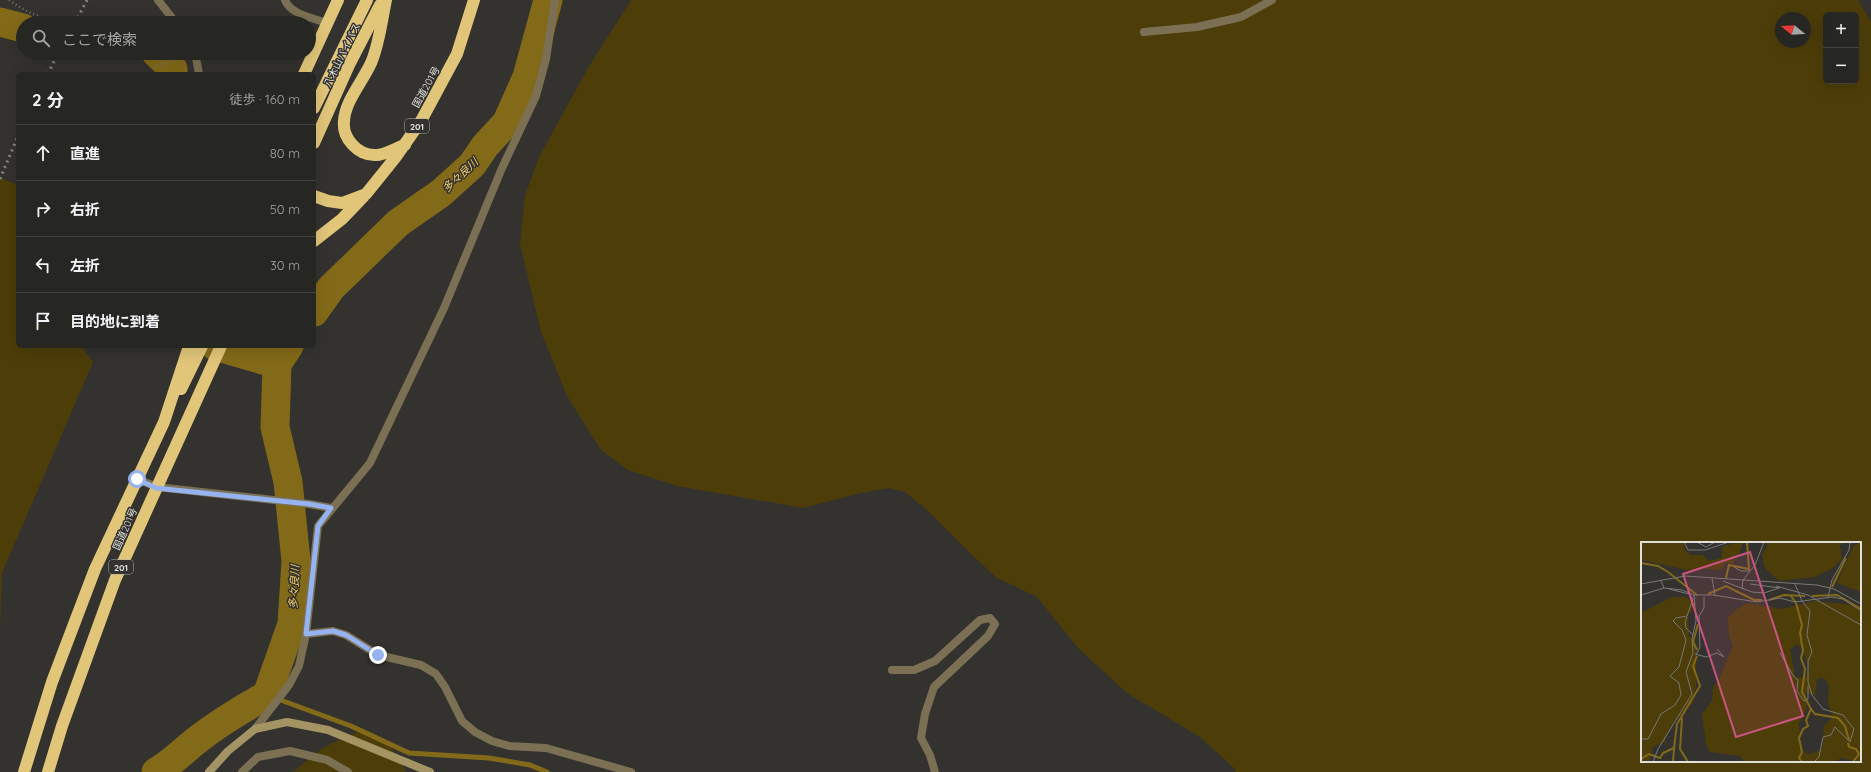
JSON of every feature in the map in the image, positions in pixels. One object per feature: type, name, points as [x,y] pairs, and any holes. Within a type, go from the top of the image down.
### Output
[{"type":"highway","points":[[316,47],[338,0]]},
{"type":"highway","name":"八木山バイパス","points":[[316,104],[366,0]]},
{"type":"highway","name":"八木山バイパス","points":[[316,139],[349,65],[382,0]]},
{"type":"highway","points":[[386,0],[371,62],[345,116],[345,134],[354,147],[376,156],[405,145]]},
{"type":"highway","name":"国道201号","points":[[316,240],[342,220],[366,194],[405,145],[425,115],[457,54],[474,0]]},
{"type":"highway","points":[[305,72],[310,60]]},
{"type":"highway","points":[[316,197],[328,201],[342,203],[366,194]]},
{"type":"highway","name":"201","points":[[189,348],[189,360]]},
{"type":"highway","name":"201","points":[[189,360],[200,348]]},
{"type":"highway","name":"国道201号","points":[[48,772],[62,726],[114,580],[219,348]]},
{"type":"highway","name":"国道201号","points":[[24,772],[52,682],[95,569],[164,422],[189,360]]},
{"type":"street","points":[[158,0],[171,16]]},
{"type":"street","points":[[285,0],[287,6],[305,16]]},
{"type":"street","points":[[209,772],[228,751],[255,729],[290,684],[299,666],[306,634],[318,526],[331,508],[370,463],[444,308],[502,168],[536,96],[546,59],[555,0]]},
{"type":"street","points":[[1144,32],[1197,27],[1241,17],[1272,0]]},
{"type":"street","points":[[316,19],[327,23]]},
{"type":"street","points":[[195,60],[197,71]]},
{"type":"street","points":[[137,479],[156,488],[309,504],[331,508]]},
{"type":"street","points":[[892,670],[914,670],[935,660],[980,620],[990,618],[995,624],[988,636],[934,687],[925,714],[921,738],[930,756],[935,772]]},
{"type":"street","points":[[306,634],[333,631],[346,635],[378,655],[421,665],[436,674],[446,687],[462,721],[475,732],[492,741],[510,746],[546,748],[631,772]]},
{"type":"street","points":[[255,729],[287,722],[328,730],[430,772]]},
{"type":"street","points":[[242,772],[258,757],[290,751],[327,760],[348,772]]},
{"type":"path","points":[[8,0],[23,10],[38,16]]},
{"type":"path","points":[[156,66],[173,60]]},
{"type":"shaded area","points":[[631,0],[1858,0],[1871,21],[1871,772],[1236,772],[1234,768],[1200,737],[1127,693],[1078,648],[1037,597],[997,578],[927,510],[905,492],[889,488],[861,493],[803,508],[677,486],[628,470],[601,450],[567,396],[541,332],[520,244],[525,196],[539,157],[588,68]]},
{"type":"shaded area","points":[[0,178],[16,184],[16,348],[82,348],[93,362],[2,573],[0,628]]},
{"type":"shaded area","points":[[361,730],[370,733],[389,745],[398,757],[406,772],[293,772],[324,747]]},
{"type":"waterway","name":"多々良川","points":[[316,309],[331,288],[398,223],[441,193],[472,165],[485,146],[507,122],[527,77],[548,0]]},
{"type":"waterway","points":[[0,22],[16,26]]},
{"type":"waterway","points":[[163,60],[173,69],[173,72]]},
{"type":"waterway","points":[[222,348],[277,364]]},
{"type":"waterway","name":"多々良川","points":[[156,772],[214,728],[267,695],[292,624],[296,561],[288,482],[275,427],[277,364],[288,348]]},
{"type":"waterway","points":[[267,695],[351,726],[409,753],[489,758],[530,765],[547,772]]},
{"type":"railway","points":[[79,16],[87,0]]},
{"type":"railway","points":[[49,72],[55,60]]},
{"type":"railway","points":[[0,179],[16,141]]},
{"type":"route","points":[[137,479],[156,488],[309,504],[331,508],[318,526],[306,634],[333,631],[346,635],[378,655]]}]
